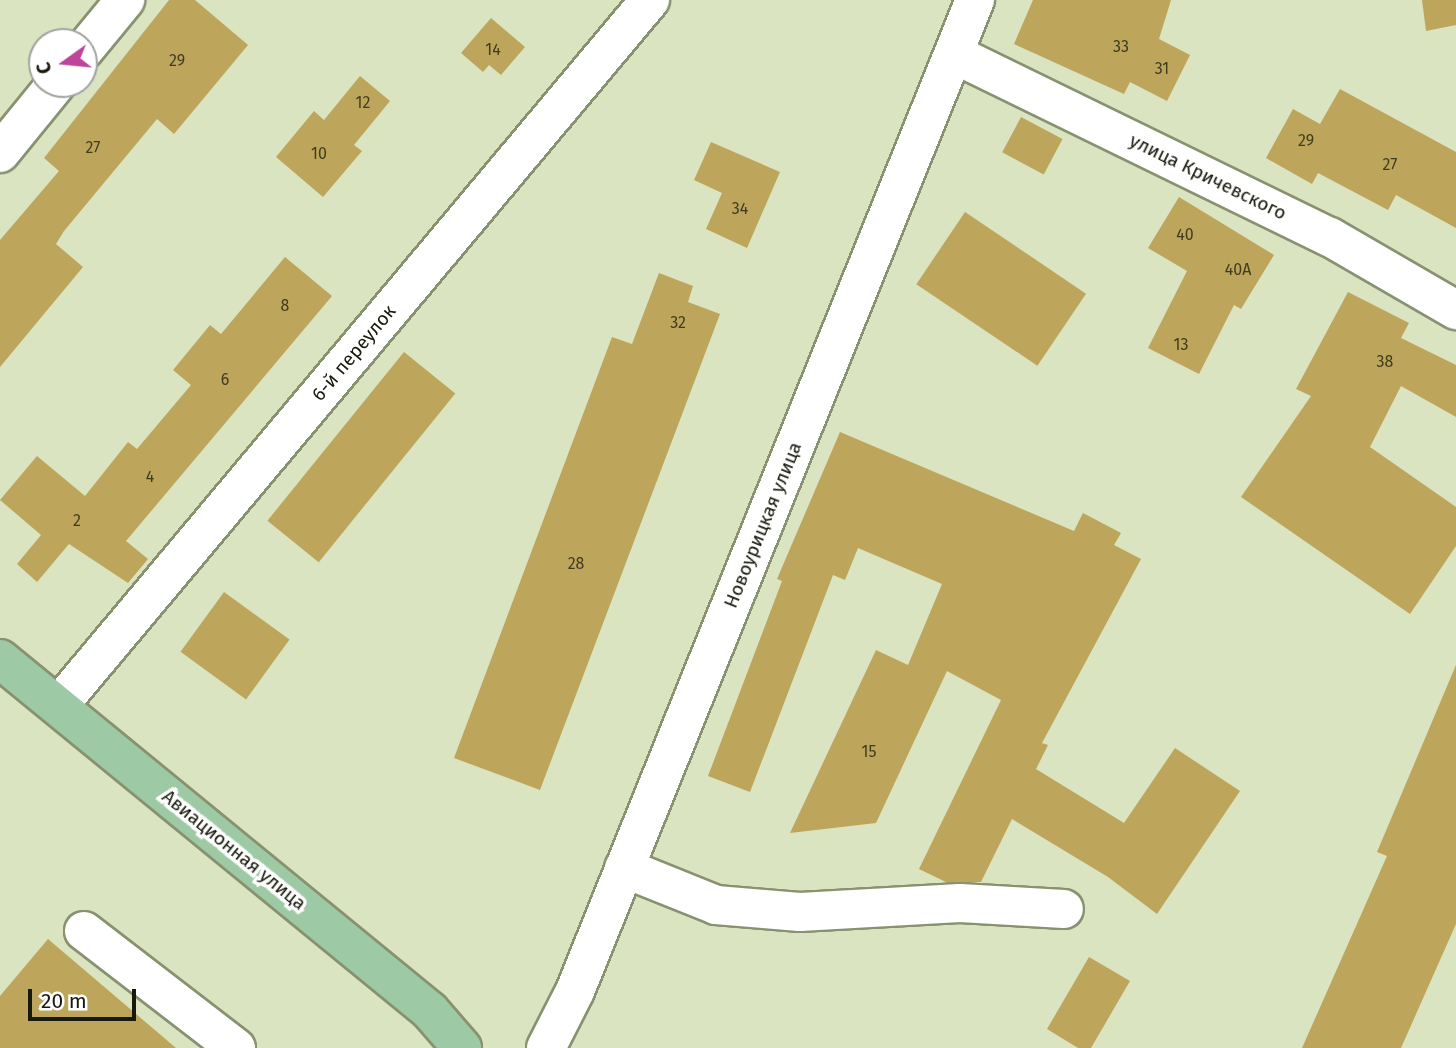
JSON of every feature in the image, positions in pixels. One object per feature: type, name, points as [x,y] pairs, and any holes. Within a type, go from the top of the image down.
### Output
[{"type":"main road","name":"Авиационная улица","points":[[0,659],[430,1011],[462,1048]]},
{"type":"street","points":[[98,33],[125,0]]},
{"type":"street","name":"6-й переулок","points":[[59,705],[650,0]]},
{"type":"street","name":"Новоурицкая улица","points":[[546,1048],[624,868],[975,0]]},
{"type":"street","name":"улица Кричевского","points":[[954,54],[1331,237],[1456,310]]},
{"type":"street","points":[[0,153],[45,98]]},
{"type":"street","points":[[624,868],[716,905],[800,912],[960,902],[1064,909]]},
{"type":"street","points":[[84,931],[236,1048]]},
{"type":"building","points":[[169,0],[195,0],[248,45],[174,134],[157,119],[64,231],[56,244],[83,267],[0,367],[0,240],[59,171],[44,158],[91,98],[98,98],[98,90]]},
{"type":"building","points":[[1033,0],[1171,0],[1159,39],[1190,55],[1167,101],[1130,82],[1124,94],[1014,44]]},
{"type":"building","points":[[1422,0],[1456,0],[1456,25],[1426,31]]},
{"type":"building","points":[[491,18],[525,47],[501,75],[489,65],[483,72],[461,53]]},
{"type":"building","points":[[360,76],[390,101],[354,145],[362,151],[323,197],[276,157],[314,111],[324,120]]},
{"type":"building","points":[[1340,89],[1456,152],[1456,228],[1396,195],[1388,210],[1318,173],[1312,184],[1266,158],[1293,109],[1320,124]]},
{"type":"building","points":[[1021,117],[1062,139],[1044,174],[1002,152]]},
{"type":"building","points":[[711,142],[780,172],[747,248],[706,229],[722,193],[694,180]]},
{"type":"building","points":[[1179,197],[1274,255],[1241,309],[1234,305],[1199,374],[1148,348],[1187,271],[1148,248]]},
{"type":"building","points":[[965,212],[1086,294],[1037,366],[916,284]]},
{"type":"building","points":[[285,257],[332,296],[126,541],[148,559],[128,583],[69,544],[37,582],[17,564],[41,535],[0,500],[37,456],[85,496],[128,442],[137,449],[191,385],[173,370],[210,325],[221,334]]},
{"type":"building","points":[[659,273],[693,286],[688,302],[720,314],[540,790],[454,758],[612,337],[632,344]]},
{"type":"building","points":[[1348,292],[1409,323],[1401,338],[1456,365],[1456,417],[1401,386],[1370,447],[1456,507],[1456,546],[1410,614],[1241,497],[1311,396],[1296,389]]},
{"type":"building","points":[[404,352],[455,394],[319,562],[267,521]]},
{"type":"building","points":[[840,432],[1074,531],[1083,513],[1121,533],[1114,545],[1141,559],[1042,743],[1048,745],[1036,769],[1124,823],[1175,748],[1240,791],[1157,914],[1108,877],[1012,819],[981,882],[946,882],[919,869],[1001,700],[947,671],[876,823],[790,833],[876,650],[908,665],[942,584],[858,548],[845,580],[833,575],[750,792],[708,776],[782,581],[777,579]]},
{"type":"building","points":[[224,592],[290,640],[246,699],[181,652]]},
{"type":"building","points":[[1456,665],[1456,924],[1401,1048],[1302,1048],[1387,856],[1377,852]]},
{"type":"building","points":[[48,939],[176,1048],[0,1048],[0,996]]},
{"type":"building","points":[[1089,957],[1130,981],[1091,1048],[1078,1048],[1047,1029]]}]
